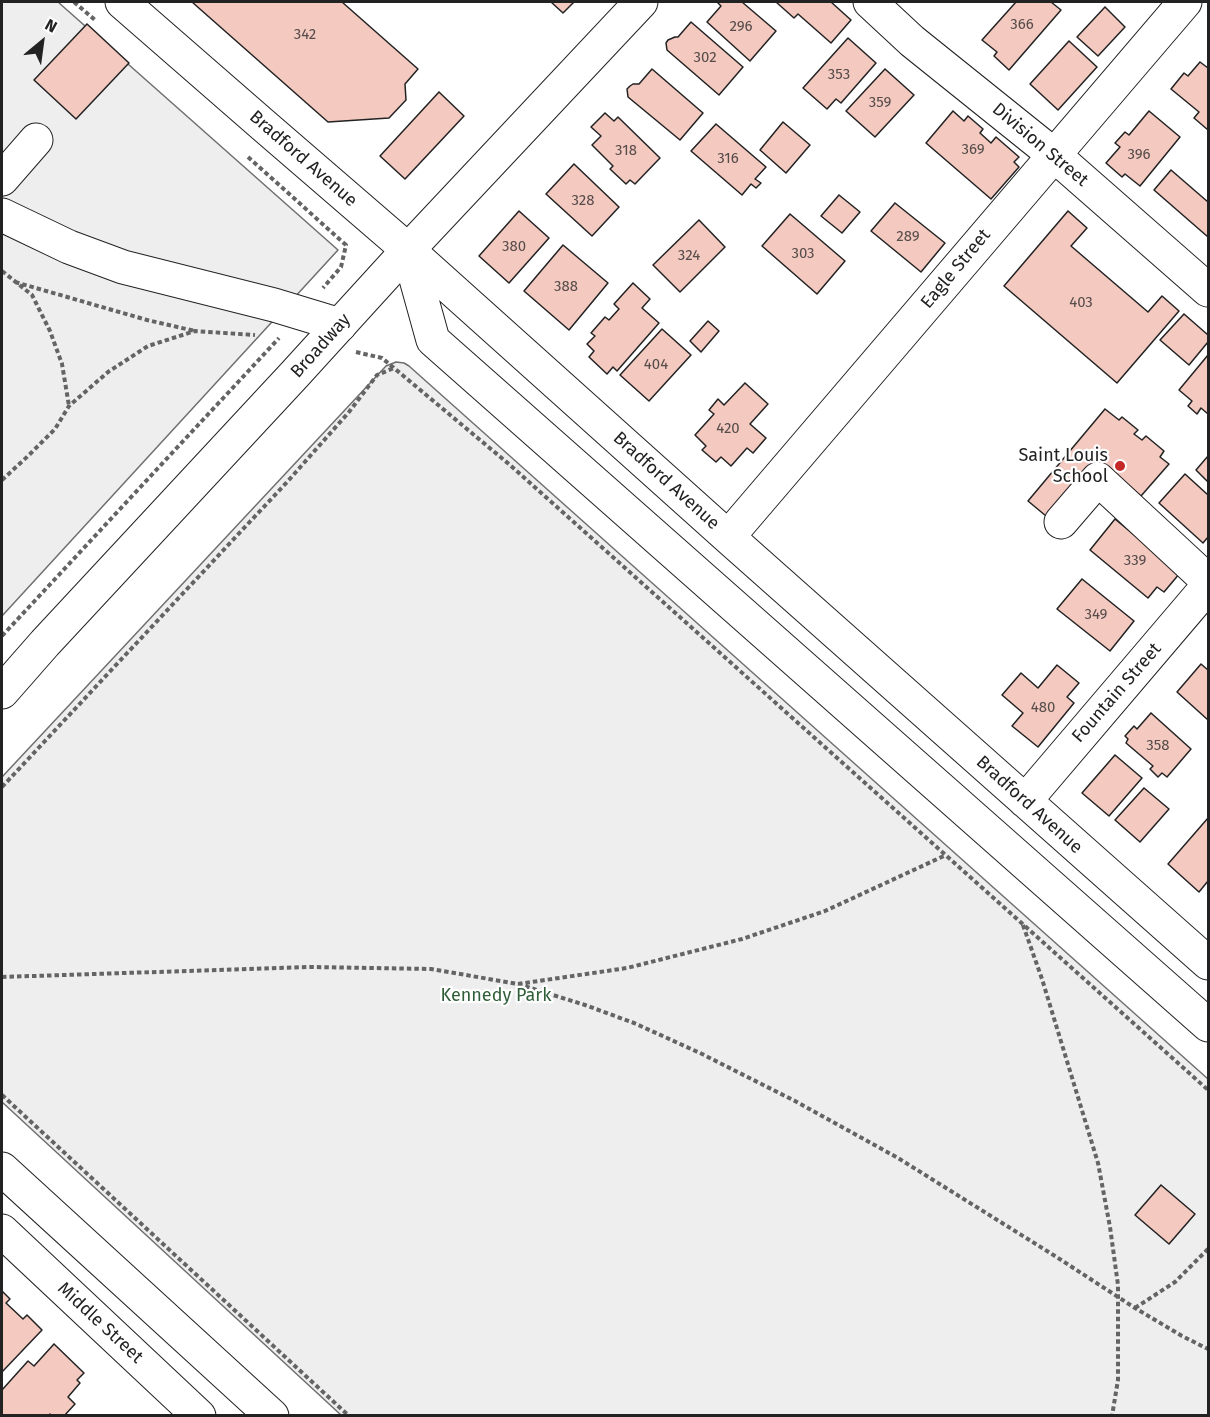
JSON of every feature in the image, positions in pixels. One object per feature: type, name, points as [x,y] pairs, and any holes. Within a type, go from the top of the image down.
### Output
[{"type":"street","name":"Broadway","points":[[2,692],[408,250],[641,2]]},
{"type":"street","name":"Division Street","points":[[870,2],[912,41],[1054,155],[1209,290]]},
{"type":"street","name":"Eagle Street","points":[[728,537],[1185,2]]},
{"type":"street","name":"Bradford Avenue","points":[[127,3],[1209,963]]},
{"type":"street","points":[[2,179],[36,140]]},
{"type":"street","points":[[2,215],[69,247],[123,267],[300,313],[331,335]]},
{"type":"street","points":[[408,250],[433,340],[1209,1025]]},
{"type":"street","points":[[1061,522],[1098,479],[1209,581]]},
{"type":"street","name":"Fountain Street","points":[[1025,801],[1209,586]]},
{"type":"street","points":[[2,1169],[272,1416]]},
{"type":"street","name":"Middle Street","points":[[2,1231],[199,1416]]},
{"type":"path","points":[[74,2],[101,26]]},
{"type":"path","points":[[241,151],[346,245],[340,267],[300,313]]},
{"type":"path","points":[[2,271],[32,295],[50,331],[63,364],[69,406]]},
{"type":"path","points":[[15,282],[195,332],[259,335]]},
{"type":"path","points":[[2,480],[55,429],[69,406],[108,372],[148,346],[195,332]]},
{"type":"path","points":[[331,335],[382,358],[510,465],[1209,1090]]},
{"type":"path","points":[[2,636],[280,337],[270,336]]},
{"type":"path","points":[[2,787],[288,481],[349,412],[377,375],[394,368]]},
{"type":"path","points":[[518,984],[627,968],[741,939],[825,911],[946,855]]},
{"type":"path","points":[[1023,924],[1098,1164],[1110,1227],[1118,1285],[1118,1380],[1112,1416]]},
{"type":"path","points":[[2,976],[321,967],[431,969],[518,984],[634,1023],[795,1101],[898,1158],[1135,1308],[1209,1349]]},
{"type":"path","points":[[2,1095],[349,1416]]},
{"type":"path","points":[[1135,1308],[1175,1282],[1209,1250]]},
{"type":"green space","points":[[2,2],[58,2],[338,250],[2,616]]},
{"type":"green space","name":"Kennedy Park","points":[[396,362],[409,366],[1208,1079],[1208,1415],[341,1415],[2,1102],[2,777],[386,366]]},
{"type":"building","points":[[192,2],[342,2],[418,69],[405,84],[406,100],[389,118],[328,122]]},
{"type":"building","points":[[551,2],[574,2],[563,13]]},
{"type":"building","points":[[717,2],[742,2],[776,31],[750,61],[707,22],[721,6]]},
{"type":"building","points":[[776,2],[831,2],[851,20],[831,43],[798,14],[794,18]]},
{"type":"building","points":[[1016,2],[1051,2],[1061,10],[1009,70],[994,56],[997,52],[982,40]]},
{"type":"building","points":[[1105,7],[1125,27],[1098,56],[1077,37]]},
{"type":"building","points":[[691,22],[743,67],[719,95],[667,50],[668,40],[678,37]]},
{"type":"building","points":[[87,24],[129,63],[76,119],[34,80]]},
{"type":"building","points":[[848,38],[876,63],[841,103],[836,99],[827,109],[803,88]]},
{"type":"building","points":[[1069,41],[1097,67],[1058,110],[1030,84]]},
{"type":"building","points":[[1200,62],[1208,68],[1208,130],[1194,118],[1199,112],[1171,89],[1184,73],[1188,76]]},
{"type":"building","points":[[652,69],[703,113],[680,140],[628,97],[627,89],[633,84],[639,84]]},
{"type":"building","points":[[885,69],[914,95],[875,137],[846,111]]},
{"type":"building","points":[[439,92],[464,116],[405,179],[380,156]]},
{"type":"building","points":[[953,111],[964,121],[968,116],[983,129],[980,133],[991,143],[996,137],[1019,157],[1014,162],[1019,167],[991,199],[926,143]]},
{"type":"building","points":[[1149,111],[1180,137],[1140,186],[1125,174],[1122,177],[1106,163],[1120,147],[1115,143],[1125,132],[1129,135]]},
{"type":"building","points":[[605,113],[614,121],[618,117],[660,158],[635,184],[630,180],[626,184],[610,169],[613,166],[592,145],[601,136],[591,127]]},
{"type":"building","points":[[783,122],[810,145],[786,173],[760,150]]},
{"type":"building","points":[[716,124],[766,167],[755,179],[761,183],[756,188],[751,184],[742,195],[691,151]]},
{"type":"building","points":[[574,164],[619,207],[592,236],[546,194]]},
{"type":"building","points":[[1171,170],[1208,202],[1208,237],[1154,190]]},
{"type":"building","points":[[839,195],[860,212],[842,233],[821,216]]},
{"type":"building","points":[[895,203],[945,243],[921,272],[871,231]]},
{"type":"building","points":[[519,211],[549,238],[509,283],[479,256]]},
{"type":"building","points":[[1068,211],[1087,228],[1071,246],[1148,312],[1162,296],[1179,311],[1117,383],[1004,286]]},
{"type":"building","points":[[790,214],[845,261],[817,294],[762,246]]},
{"type":"building","points":[[699,220],[725,247],[680,292],[653,265]]},
{"type":"building","points":[[563,245],[608,283],[569,330],[524,291]]},
{"type":"building","points":[[633,283],[650,299],[642,308],[659,323],[617,371],[613,367],[607,374],[589,357],[594,351],[587,344],[595,336],[591,333],[605,317],[609,320],[619,309],[614,304]]},
{"type":"building","points":[[1184,314],[1208,335],[1208,342],[1189,365],[1160,340]]},
{"type":"building","points":[[708,321],[719,331],[701,352],[690,341]]},
{"type":"building","points":[[662,329],[691,355],[649,401],[620,375]]},
{"type":"building","points":[[1208,355],[1208,414],[1201,408],[1197,414],[1188,406],[1192,401],[1179,390]]},
{"type":"building","points":[[745,383],[768,404],[750,424],[766,438],[753,453],[747,448],[731,466],[721,457],[716,462],[702,450],[706,446],[695,435],[714,414],[709,410],[718,399],[724,405]]},
{"type":"building","points":[[1105,409],[1119,420],[1122,417],[1138,430],[1134,434],[1142,440],[1146,436],[1164,451],[1160,457],[1169,464],[1141,496],[1102,463],[1074,496],[1067,491],[1046,516],[1028,501]]},
{"type":"building","points":[[1208,456],[1208,482],[1196,470]]},
{"type":"building","points":[[1185,474],[1208,495],[1208,537],[1203,543],[1159,503]]},
{"type":"building","points":[[1115,519],[1180,573],[1164,592],[1157,587],[1148,598],[1090,550]]},
{"type":"building","points":[[1082,579],[1134,621],[1110,651],[1057,609]]},
{"type":"building","points":[[1201,664],[1208,670],[1208,720],[1177,692]]},
{"type":"building","points":[[1057,665],[1079,683],[1067,697],[1074,703],[1038,747],[1012,726],[1023,713],[1002,695],[1021,673],[1038,688]]},
{"type":"building","points":[[1151,713],[1191,749],[1167,777],[1162,773],[1158,777],[1150,769],[1153,766],[1126,743],[1128,739],[1125,736],[1134,726],[1137,729]]},
{"type":"building","points":[[1115,755],[1142,778],[1109,816],[1082,793]]},
{"type":"building","points":[[1144,788],[1169,809],[1140,842],[1115,820]]},
{"type":"building","points":[[1208,818],[1208,881],[1199,892],[1168,864]]},
{"type":"building","points":[[1161,1185],[1195,1214],[1169,1244],[1135,1215]]},
{"type":"building","points":[[2,1291],[10,1299],[6,1303],[23,1319],[27,1315],[42,1330],[2,1372]]},
{"type":"building","points":[[54,1344],[84,1373],[77,1380],[80,1383],[68,1397],[75,1404],[64,1416],[51,1416],[50,1414],[48,1416],[2,1416],[2,1390],[28,1361],[34,1366]]},
{"type":"place","name":"Saint Louis School","points":[[1120,466]]}]
